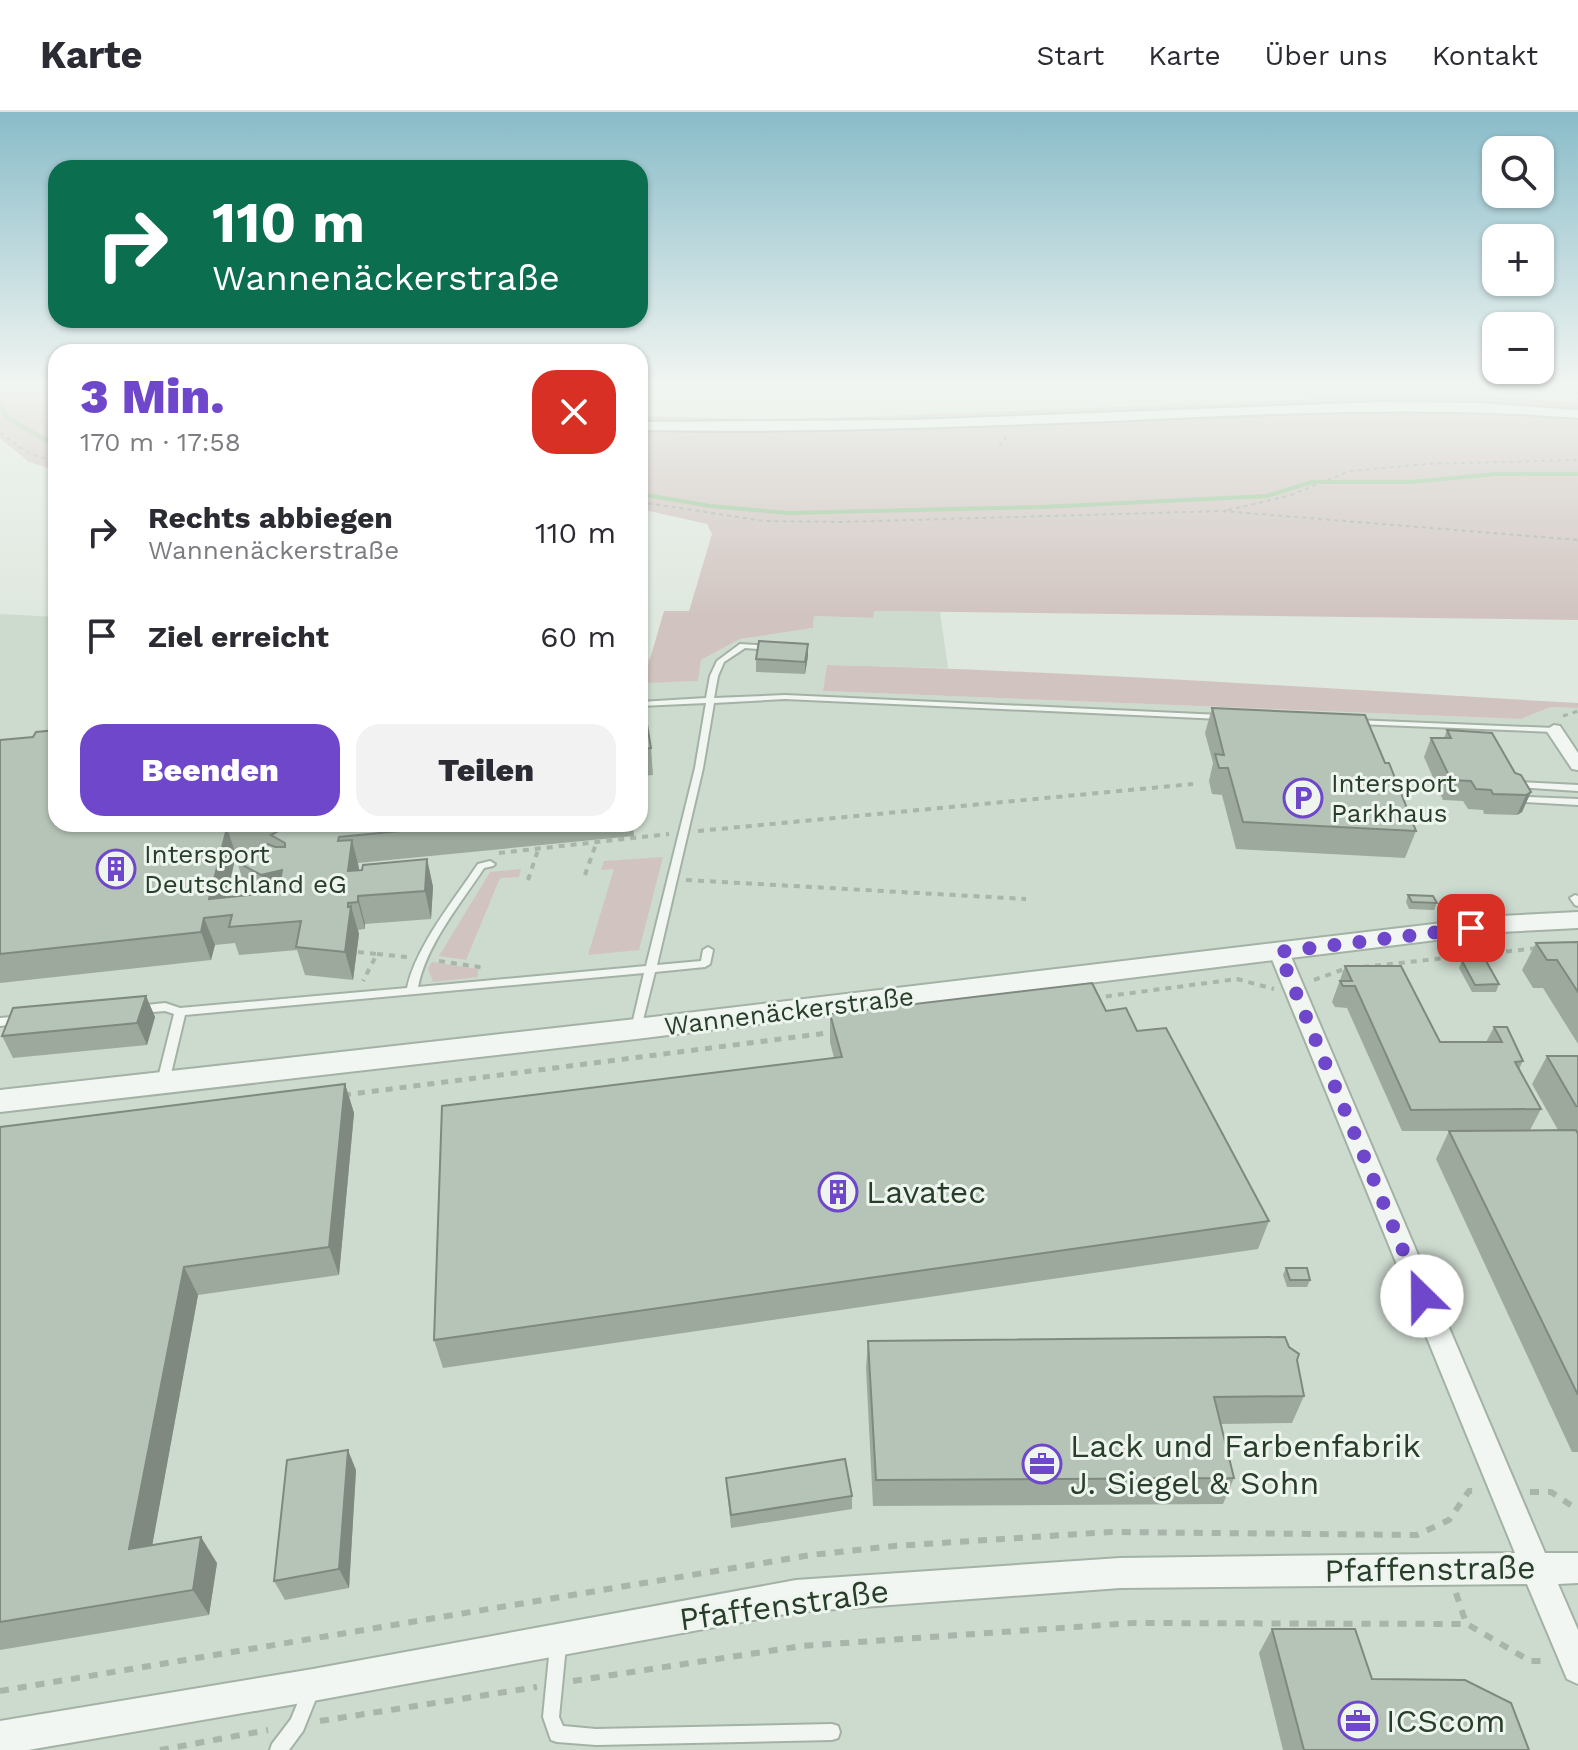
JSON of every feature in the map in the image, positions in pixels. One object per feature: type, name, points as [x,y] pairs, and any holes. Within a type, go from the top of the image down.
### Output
[{"type":"street","points":[[1554,730],[1578,765]]},
{"type":"street","name":"Wannenäckerstraße","points":[[0,1101],[1279,952],[1501,924],[1577,907]]},
{"type":"street","points":[[1279,952],[1576,1664]]},
{"type":"street","name":"Pfaffenstraße","points":[[0,1738],[812,1595],[1120,1573],[1578,1568]]},
{"type":"lane","points":[[636,1029],[699,768],[710,699],[721,661],[743,646],[782,648]]},
{"type":"lane","points":[[648,703],[785,697],[1225,717]]},
{"type":"lane","points":[[1352,722],[1554,730]]},
{"type":"lane","points":[[1518,785],[1578,788]]},
{"type":"lane","points":[[1528,800],[1578,802]]},
{"type":"lane","points":[[412,990],[412,979],[424,958],[481,866],[490,864]]},
{"type":"lane","points":[[135,1010],[165,1007],[180,1012],[705,964],[708,950]]},
{"type":"lane","points":[[163,1082],[180,1012]]},
{"type":"lane","points":[[0,1022],[30,1019]]},
{"type":"lane","points":[[558,1640],[551,1717],[557,1734],[596,1737],[832,1732]]},
{"type":"lane","points":[[278,1750],[297,1725],[313,1685]]},
{"type":"path","points":[[1222,511],[1317,486],[1344,473],[1426,464],[1485,462]]},
{"type":"path","points":[[648,503],[764,521],[825,522],[1222,511],[1578,540]]},
{"type":"path","points":[[504,851],[1193,784]]},
{"type":"path","points":[[585,875],[597,841]]},
{"type":"path","points":[[528,880],[539,847]]},
{"type":"path","points":[[672,879],[1026,899]]},
{"type":"path","points":[[1079,1000],[1237,979],[1265,989],[1292,988],[1339,969],[1547,947]]},
{"type":"path","points":[[358,952],[495,969]]},
{"type":"path","points":[[349,982],[364,980],[377,954]]},
{"type":"path","points":[[337,1096],[842,1031]]},
{"type":"path","points":[[160,1750],[297,1725],[802,1646],[1133,1623],[1467,1624],[1530,1661],[1576,1664]]},
{"type":"shaded area","points":[[30,462],[48,462],[48,468]]},
{"type":"shaded area","points":[[648,462],[1578,462],[1578,620],[874,611],[873,618],[814,616],[813,628],[740,639],[701,660],[698,681],[648,683],[648,666],[664,611],[689,611],[712,534],[707,524],[648,511]]},
{"type":"shaded area","points":[[873,611],[940,612],[948,668],[828,665],[823,691],[1521,719],[1551,707],[1578,708],[1578,1750],[0,1750],[0,614],[48,617],[48,832],[648,832],[648,682],[698,681],[701,660],[740,639],[813,628],[814,616],[873,618]]},
{"type":"shaded area","points":[[827,665],[1203,681],[1578,703],[1578,708],[1551,707],[1521,719],[823,691]]},
{"type":"shaded area","points":[[663,857],[639,950],[588,955],[614,869],[601,870],[604,861]]},
{"type":"shaded area","points":[[521,869],[519,877],[500,878],[466,960],[439,956],[490,872]]},
{"type":"shaded area","points":[[432,962],[478,969],[478,977],[433,982],[428,968]]},
{"type":"building","points":[[759,641],[808,644],[805,662],[756,659]]},
{"type":"building","name":"Intersport Parkhaus","points":[[1212,708],[1365,715],[1385,763],[1389,763],[1416,831],[1243,822],[1228,768],[1219,768],[1215,754],[1224,755]]},
{"type":"building","points":[[1447,730],[1492,733],[1515,773],[1521,775],[1531,792],[1526,795],[1493,794],[1491,790],[1476,789],[1471,781],[1451,780],[1431,738],[1451,738]]},
{"type":"building","name":"Intersport Deutschland eG","points":[[48,731],[48,832],[226,832],[209,899],[278,892],[282,870],[261,875],[237,862],[268,844],[285,847],[285,843],[271,835],[276,832],[390,832],[339,837],[338,841],[352,840],[348,871],[362,870],[363,865],[427,859],[425,891],[358,896],[358,902],[348,903],[348,907],[351,906],[345,952],[296,947],[301,921],[229,927],[232,915],[204,918],[201,932],[0,954],[0,740],[33,737],[36,732]]},
{"type":"building","points":[[1408,895],[1433,896],[1437,903],[1412,902]]},
{"type":"building","points":[[1578,942],[1578,992],[1557,960],[1547,960],[1536,943]]},
{"type":"building","points":[[1462,961],[1486,961],[1499,984],[1475,985]]},
{"type":"building","points":[[1345,966],[1401,966],[1440,1042],[1502,1042],[1494,1027],[1507,1027],[1523,1061],[1515,1062],[1541,1109],[1411,1110],[1355,986],[1343,986],[1340,981],[1352,981]]},
{"type":"building","name":"Lavatec","points":[[1092,983],[1106,1011],[1126,1008],[1137,1031],[1166,1028],[1269,1221],[434,1340],[442,1106],[842,1057],[830,1014]]},
{"type":"building","points":[[146,996],[137,1023],[2,1036],[13,1008]]},
{"type":"building","points":[[1547,1056],[1578,1056],[1578,1106],[1576,1106]]},
{"type":"building","points":[[345,1084],[329,1247],[184,1267],[129,1549],[201,1537],[193,1590],[0,1622],[0,1127]]},
{"type":"building","points":[[1576,1130],[1578,1134],[1578,1395],[1449,1131]]},
{"type":"building","points":[[1286,1268],[1307,1268],[1310,1280],[1290,1280]]},
{"type":"building","name":"Lack und Farbenfabrik J. Siegel & Sohn","points":[[1285,1337],[1289,1347],[1299,1354],[1297,1360],[1304,1396],[1214,1397],[1234,1478],[876,1480],[868,1341]]},
{"type":"building","points":[[348,1450],[339,1569],[274,1581],[287,1460]]},
{"type":"building","points":[[845,1459],[852,1496],[731,1515],[726,1478]]},
{"type":"building","points":[[1272,1629],[1355,1629],[1372,1679],[1465,1680],[1511,1703],[1529,1750],[1304,1750]]},
{"type":"waterway","points":[[648,495],[710,506],[788,513],[1042,507],[1267,496],[1312,482],[1410,482],[1496,474],[1578,474]]},
{"type":"place","name":"Intersport Parkhaus","points":[[1303,798]]},
{"type":"place","name":"Intersport Deutschland eG","points":[[116,869]]},
{"type":"place","name":"Lavatec","points":[[838,1192]]},
{"type":"place","name":"Lack und Farbenfabrik J. Siegel & Sohn","points":[[1042,1464]]},
{"type":"place","name":"ICScom","points":[[1358,1721]]},
{"type":"route","points":[[1422,1296],[1279,952],[1471,928]]}]
